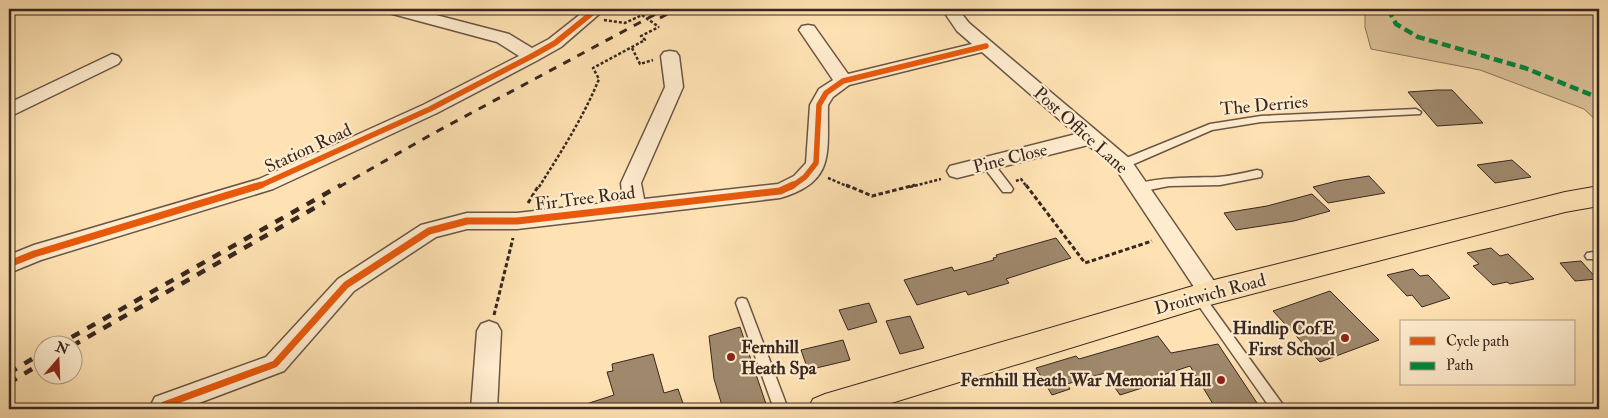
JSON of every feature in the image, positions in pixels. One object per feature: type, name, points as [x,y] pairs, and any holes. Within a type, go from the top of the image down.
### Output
[{"type":"main road","name":"Droitwich Road","points":[[825,409],[1204,294],[1565,202],[1599,196]]},
{"type":"street","points":[[395,9],[503,38],[532,56]]},
{"type":"street","name":"Station Road","points":[[9,264],[62,245],[266,184],[430,109],[532,56],[555,42],[597,9]]},
{"type":"street","name":"Post Office Lane","points":[[950,9],[962,27],[1123,164],[1171,234],[1204,294]]},
{"type":"street","points":[[808,30],[844,81]]},
{"type":"street","points":[[812,171],[816,163],[818,148],[819,105],[826,93],[844,81],[986,46]]},
{"type":"street","points":[[635,207],[632,183],[674,88],[670,56]]},
{"type":"street","points":[[9,111],[112,60]]},
{"type":"street","name":"Pine Close","points":[[957,171],[1092,137]]},
{"type":"street","name":"Fir Tree Road","points":[[164,404],[275,364],[346,285],[429,231],[467,221],[517,221],[780,191],[800,183],[812,171]]},
{"type":"street","points":[[484,409],[490,331]]},
{"type":"lane","name":"The Derries","points":[[1123,164],[1210,127],[1262,120],[1416,112]]},
{"type":"lane","points":[[987,163],[1005,187]]},
{"type":"lane","points":[[1139,188],[1170,182],[1220,180],[1258,174]]},
{"type":"lane","points":[[1204,294],[1279,409]]},
{"type":"lane","points":[[742,303],[781,409]]},
{"type":"path","points":[[490,331],[517,221],[566,143],[595,90],[599,79],[593,68],[632,48],[644,40],[641,36],[659,27],[642,15],[625,22]]},
{"type":"path","points":[[632,48],[640,64],[670,56]]},
{"type":"path","points":[[812,171],[872,196],[947,178],[957,171]]},
{"type":"path","points":[[1005,187],[1021,179],[1085,263],[1171,234]]},
{"type":"shaded area","points":[[1365,9],[1599,9],[1599,123],[1584,109],[1480,70],[1371,49],[1365,27]]},
{"type":"building","points":[[1452,90],[1483,123],[1437,126],[1408,92]]},
{"type":"building","points":[[1512,160],[1531,177],[1495,183],[1477,165]]},
{"type":"building","points":[[1369,176],[1385,193],[1328,203],[1313,187],[1337,181]]},
{"type":"building","points":[[1312,194],[1330,211],[1294,221],[1236,230],[1224,213],[1267,206]]},
{"type":"building","points":[[1056,238],[1071,258],[1006,279],[1009,283],[968,295],[966,291],[917,305],[904,280],[952,267],[954,271],[994,260],[993,258],[997,257],[996,255]]},
{"type":"building","points":[[1491,248],[1500,256],[1508,254],[1534,279],[1493,285],[1473,266],[1479,264],[1467,253]]},
{"type":"building","points":[[1581,261],[1597,279],[1575,281],[1560,263]]},
{"type":"building","points":[[1413,269],[1420,276],[1428,275],[1450,298],[1422,307],[1412,295],[1407,296],[1387,275]]},
{"type":"building","points":[[1330,291],[1379,340],[1320,362],[1273,311]]},
{"type":"building","points":[[869,303],[877,322],[848,330],[839,310]]},
{"type":"building","points":[[910,316],[924,348],[900,354],[886,321]]},
{"type":"building","name":"Fernhill Heath Spa","points":[[740,327],[766,404],[751,409],[723,409],[714,379],[709,336]]},
{"type":"building","points":[[1158,336],[1171,353],[1218,344],[1261,409],[1216,409],[1190,366],[1139,383],[1142,388],[1120,395],[1105,373],[1067,384],[1070,389],[1052,395],[1036,368],[1076,356],[1079,359]]},
{"type":"building","points":[[843,340],[850,360],[808,370],[801,350]]},
{"type":"building","points":[[653,354],[664,393],[678,389],[685,409],[581,409],[580,406],[614,395],[607,372],[613,371],[612,364]]},
{"type":"railway","points":[[339,187],[434,133],[665,9]]},
{"type":"railway","points":[[660,18],[677,9]]},
{"type":"railway","points":[[74,336],[341,185]]},
{"type":"railway","points":[[82,340],[325,202]]},
{"type":"railway","points":[[9,373],[32,359]]},
{"type":"railway","points":[[9,383],[32,369]]},
{"type":"marked path","points":[[1388,9],[1396,24],[1418,37],[1525,68],[1599,98]]},
{"type":"cycle path","points":[[9,264],[34,254],[266,184],[430,109],[532,56],[555,43],[597,9]]},
{"type":"cycle path","points":[[164,405],[275,364],[346,285],[429,231],[467,221],[517,221],[780,191],[801,181],[813,169],[816,163],[819,105],[826,93],[843,81],[986,46]]},
{"type":"place","name":"Hindlip CofE First School","points":[[1345,338]]},
{"type":"place","name":"Fernhill Heath Spa","points":[[731,357]]},
{"type":"place","name":"Fernhill Heath War Memorial Hall","points":[[1221,380]]}]
